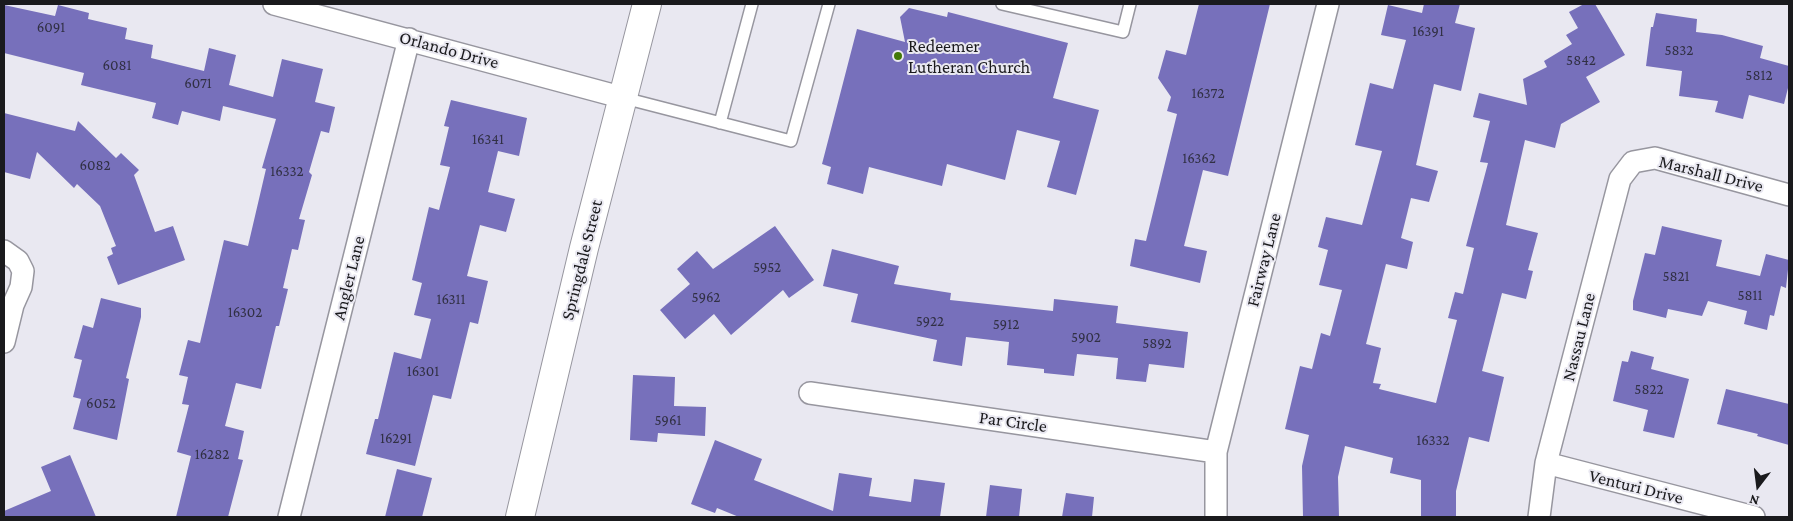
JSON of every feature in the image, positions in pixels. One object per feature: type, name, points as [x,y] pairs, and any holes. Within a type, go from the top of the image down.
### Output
[{"type":"main road","name":"Springdale Street","points":[[520,517],[584,248],[647,4]]},
{"type":"street","name":"Orlando Drive","points":[[274,4],[624,98]]},
{"type":"street","name":"Fairway Lane","points":[[1216,517],[1216,452],[1328,4]]},
{"type":"street","name":"Angler Lane","points":[[289,517],[409,39]]},
{"type":"street","name":"Marshall Drive","points":[[1633,162],[1655,158],[1789,195]]},
{"type":"street","name":"Nassau Lane","points":[[1539,517],[1546,464],[1620,179],[1633,162]]},
{"type":"street","points":[[4,252],[18,261],[23,271],[23,280],[13,305],[4,342]]},
{"type":"street","name":"Par Circle","points":[[810,393],[1216,452]]},
{"type":"street","name":"Venturi Drive","points":[[1546,464],[1754,517]]},
{"type":"lane","points":[[720,123],[752,4]]},
{"type":"lane","points":[[624,98],[791,141],[829,4]]},
{"type":"lane","points":[[1002,4],[1123,32],[1130,4]]},
{"type":"building","points":[[1199,4],[1270,4],[1228,176],[1203,170],[1184,246],[1207,251],[1200,283],[1130,266],[1135,239],[1146,241],[1177,114],[1167,111],[1171,97],[1158,78],[1166,50],[1186,55]]},
{"type":"building","points":[[1424,4],[1460,4],[1455,23],[1475,28],[1461,91],[1434,84],[1416,165],[1438,171],[1429,202],[1411,198],[1401,238],[1413,242],[1407,269],[1386,264],[1366,344],[1381,348],[1373,383],[1381,384],[1379,389],[1436,403],[1457,320],[1448,318],[1455,292],[1463,294],[1474,248],[1466,246],[1488,163],[1480,162],[1490,121],[1473,117],[1479,93],[1527,105],[1523,79],[1547,67],[1544,61],[1572,44],[1566,35],[1578,28],[1569,12],[1584,4],[1595,4],[1625,55],[1586,77],[1600,102],[1561,124],[1555,148],[1525,140],[1506,225],[1538,233],[1528,270],[1533,271],[1526,299],[1502,293],[1482,371],[1504,377],[1489,442],[1469,437],[1456,491],[1456,517],[1421,517],[1421,480],[1390,473],[1393,458],[1345,446],[1338,477],[1339,517],[1303,517],[1302,466],[1309,435],[1285,429],[1300,366],[1312,369],[1321,333],[1330,336],[1342,290],[1319,285],[1328,250],[1318,247],[1326,217],[1362,225],[1382,151],[1355,145],[1370,83],[1393,89],[1406,40],[1381,35],[1388,5],[1422,13]]},
{"type":"building","points":[[4,5],[55,16],[58,5],[89,13],[88,19],[127,28],[125,39],[153,45],[151,58],[204,71],[209,48],[236,55],[229,85],[273,97],[282,59],[323,69],[315,102],[335,107],[329,133],[321,131],[309,172],[312,175],[299,219],[305,220],[298,250],[292,249],[283,288],[288,289],[279,326],[276,326],[261,389],[236,383],[225,426],[244,431],[238,459],[243,460],[228,517],[176,517],[191,456],[177,452],[189,405],[182,404],[188,377],[179,375],[188,340],[200,343],[224,240],[248,246],[266,169],[262,168],[276,119],[223,106],[220,121],[182,111],[178,125],[152,118],[156,103],[81,85],[84,73],[4,53]]},
{"type":"building","points":[[909,8],[947,17],[948,12],[1068,43],[1053,98],[1099,110],[1076,195],[1047,187],[1060,141],[1017,130],[1005,180],[947,164],[942,186],[869,167],[863,194],[827,184],[831,167],[822,164],[857,29],[905,42],[900,17]]},
{"type":"building","points":[[1656,13],[1697,19],[1696,32],[1722,35],[1763,46],[1760,58],[1789,66],[1789,84],[1784,104],[1749,95],[1743,119],[1715,112],[1718,101],[1679,96],[1682,71],[1646,66],[1651,27],[1653,27]]},
{"type":"building","points":[[451,100],[527,118],[519,156],[498,151],[488,192],[515,199],[506,232],[480,225],[467,276],[488,281],[478,324],[470,322],[451,399],[433,395],[415,466],[366,454],[375,419],[378,419],[394,352],[421,359],[431,319],[414,315],[422,283],[412,280],[429,207],[439,210],[450,167],[440,165],[449,127],[444,126]]},
{"type":"building","points":[[4,113],[75,131],[78,121],[116,158],[121,153],[139,170],[134,175],[155,232],[173,226],[185,260],[118,285],[107,257],[113,254],[111,248],[116,246],[100,206],[77,184],[74,188],[37,152],[30,179],[4,172]]},
{"type":"building","points":[[775,226],[814,280],[789,298],[783,290],[731,335],[714,314],[685,339],[660,310],[690,284],[677,269],[697,251],[713,269]]},
{"type":"building","points":[[1662,226],[1722,240],[1716,266],[1760,276],[1766,254],[1789,260],[1786,288],[1781,286],[1774,316],[1770,315],[1767,330],[1744,324],[1747,311],[1708,301],[1702,316],[1668,309],[1666,318],[1633,310],[1633,301],[1645,253],[1655,255]]},
{"type":"building","points":[[832,249],[899,266],[894,284],[951,293],[950,300],[1053,311],[1054,299],[1118,306],[1116,323],[1188,332],[1184,368],[1149,364],[1146,382],[1116,379],[1118,358],[1077,354],[1074,376],[1044,373],[1044,369],[1007,365],[1009,342],[966,337],[962,366],[933,361],[937,340],[851,322],[858,294],[823,286]]},
{"type":"building","points":[[101,298],[141,308],[141,317],[126,378],[129,379],[117,440],[73,429],[81,399],[73,397],[82,360],[74,358],[83,325],[93,328]]},
{"type":"building","points":[[1631,351],[1654,357],[1651,369],[1689,379],[1674,438],[1643,431],[1648,410],[1613,401],[1622,361],[1628,362]]},
{"type":"building","points":[[633,375],[675,377],[674,406],[706,407],[705,436],[658,433],[657,442],[630,440]]},
{"type":"building","points":[[1726,389],[1789,404],[1789,445],[1757,436],[1758,434],[1717,424]]},
{"type":"building","points":[[715,440],[762,459],[754,480],[833,511],[839,473],[872,478],[869,496],[911,502],[914,479],[945,483],[940,517],[739,517],[717,508],[715,513],[691,504]]},
{"type":"building","points":[[70,455],[96,517],[4,517],[4,511],[51,491],[41,467]]},
{"type":"building","points":[[397,469],[432,478],[422,517],[385,517]]},
{"type":"building","points":[[990,485],[1022,489],[1019,517],[986,517]]},
{"type":"building","points":[[1066,493],[1094,497],[1092,517],[1062,517]]},
{"type":"place","name":"Redeemer Lutheran Church","points":[[898,56]]}]
